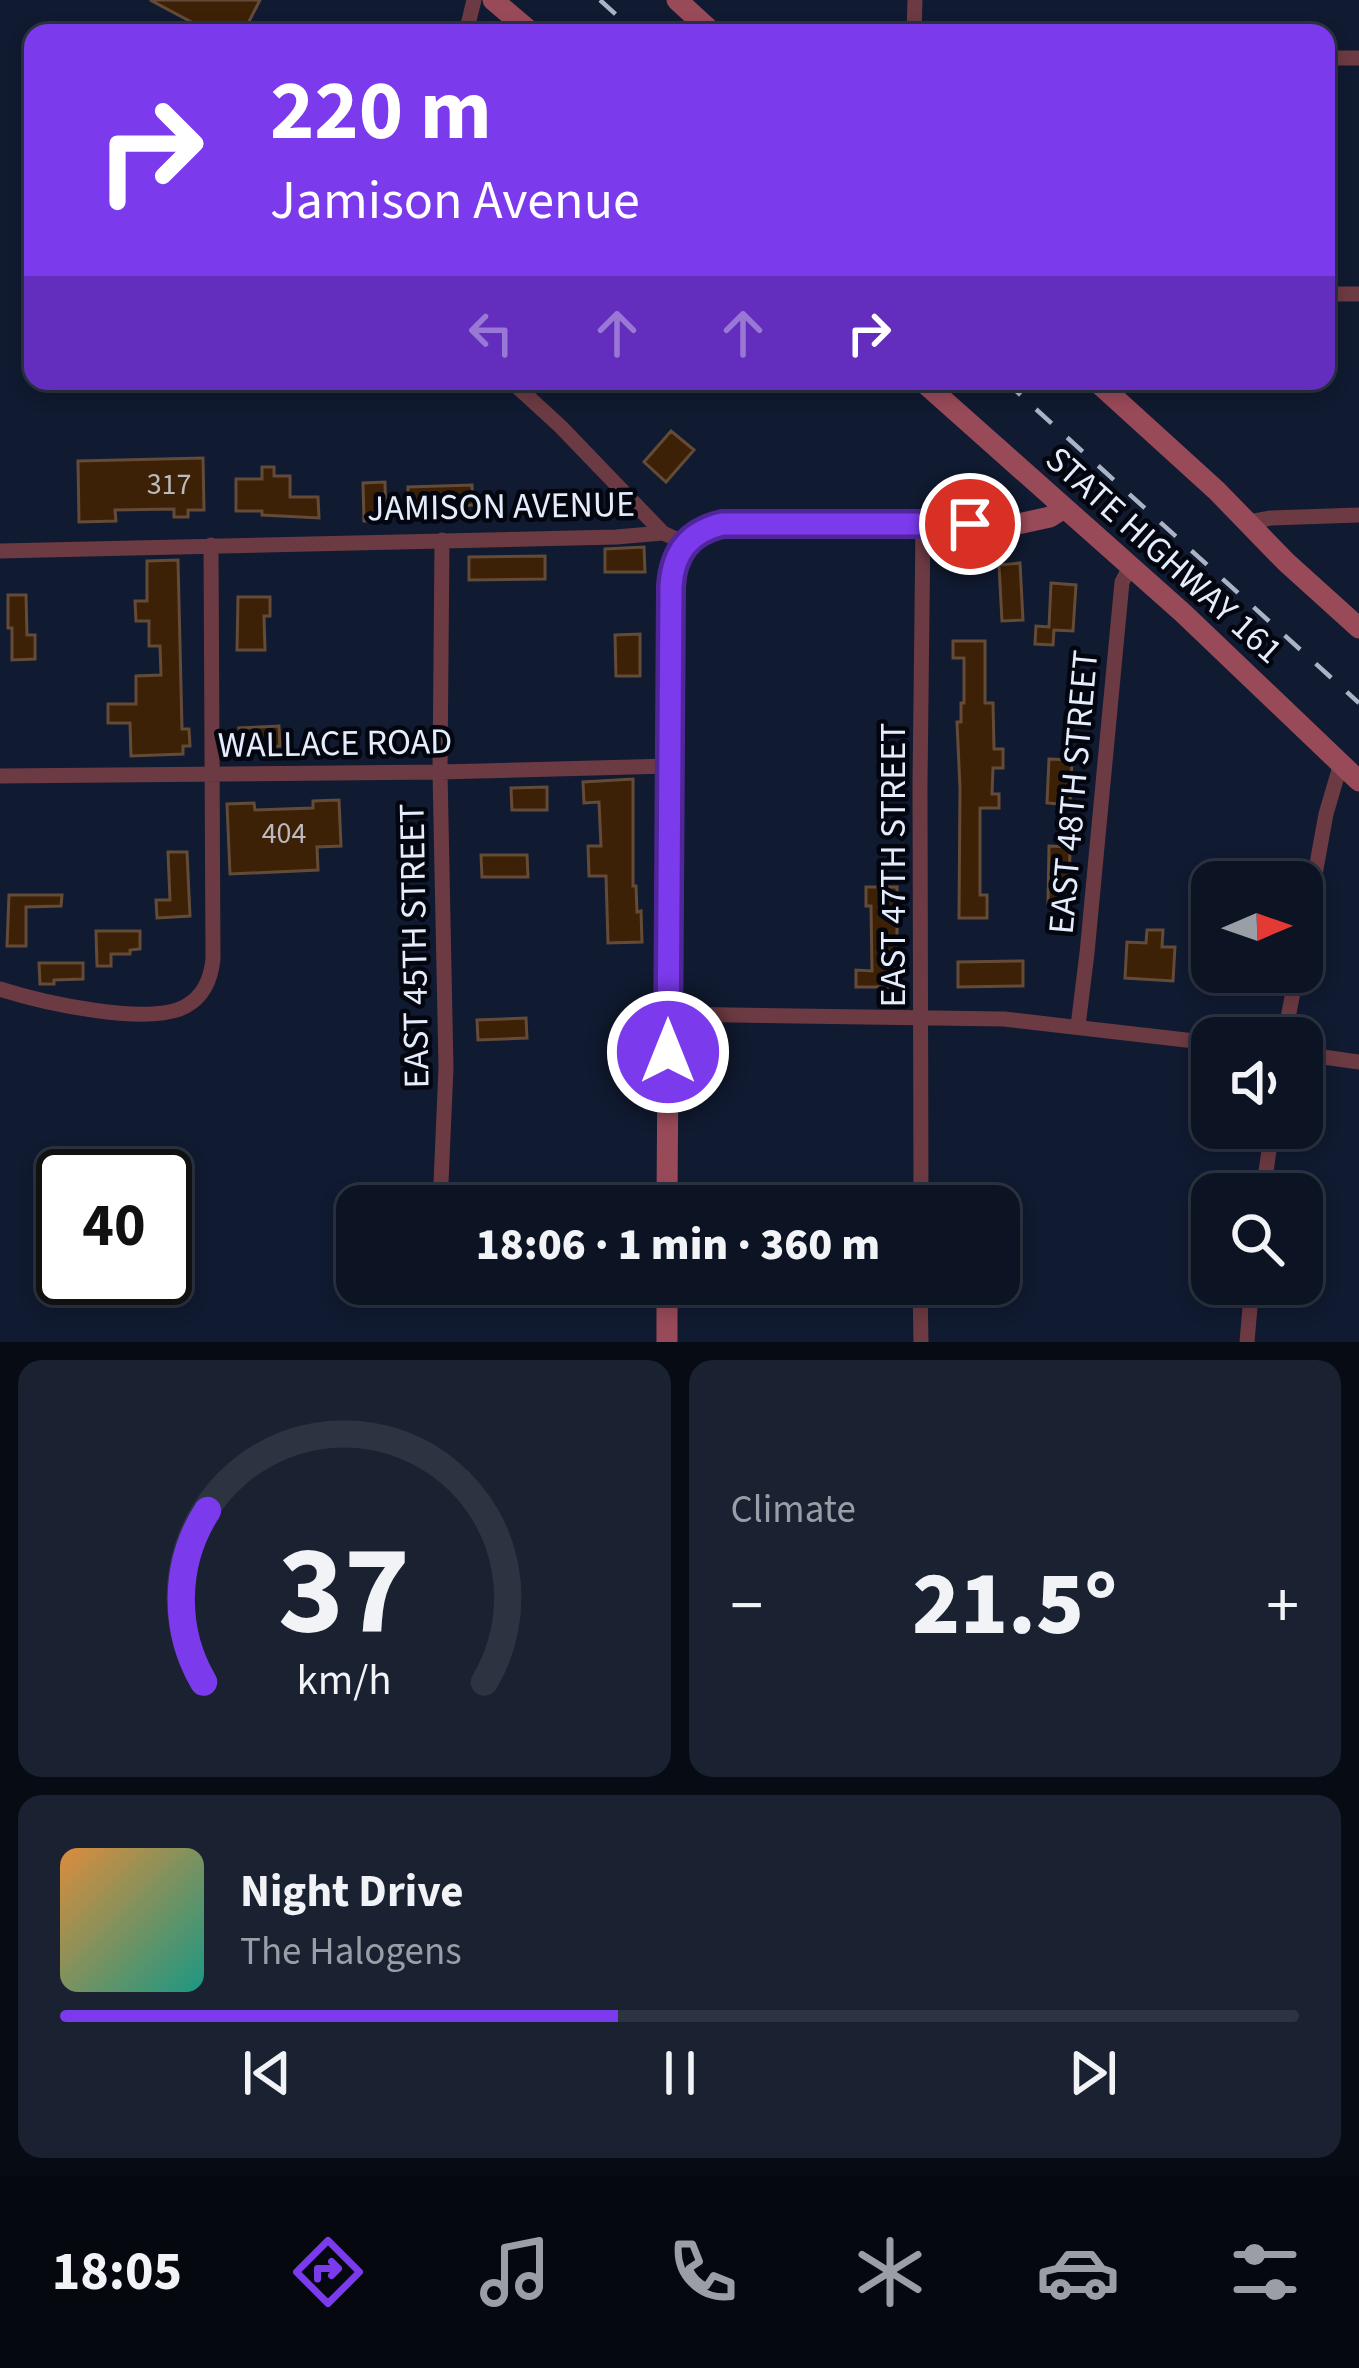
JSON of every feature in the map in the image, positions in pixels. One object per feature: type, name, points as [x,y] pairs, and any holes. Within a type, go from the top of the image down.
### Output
[{"type":"street","points":[[493,0],[521,24]]},
{"type":"street","points":[[678,1],[703,24]]},
{"type":"street","points":[[520,390],[663,533]]},
{"type":"street","name":"STATE HIGHWAY 161","points":[[932,390],[1244,669],[1359,781]]},
{"type":"street","points":[[1106,390],[1359,628]]},
{"type":"street","name":"JAMISON AVENUE","points":[[0,550],[663,533],[685,543],[708,527],[722,524],[1018,524],[1064,508]]},
{"type":"street","points":[[1249,522],[1359,515]]},
{"type":"street","name":"EAST 47TH STREET","points":[[921,1185],[923,524]]},
{"type":"street","name":"EAST 45TH STREET","points":[[441,1185],[446,1068],[440,772],[442,540]]},
{"type":"street","points":[[668,1185],[672,571],[685,543]]},
{"type":"street","points":[[0,989],[68,1007],[142,1012],[175,1011],[207,986],[213,959],[211,545]]},
{"type":"street","name":"EAST 48TH STREET","points":[[1078,1026],[1122,582],[1130,567]]},
{"type":"street","points":[[1317,861],[1341,763]]},
{"type":"street","name":"WALLACE ROAD","points":[[0,776],[670,766]]},
{"type":"street","points":[[668,1014],[1004,1019],[1191,1040]]},
{"type":"street","points":[[1323,1057],[1359,1062]]},
{"type":"street","points":[[667,1305],[667,1342]]},
{"type":"street","points":[[920,1305],[920,1342]]},
{"type":"street","points":[[1247,1342],[1250,1305]]},
{"type":"building","points":[[150,0],[260,0],[248,24],[195,24]]},
{"type":"building","points":[[671,431],[694,450],[666,482],[644,462]]},
{"type":"building","points":[[203,458],[204,510],[188,510],[188,517],[174,517],[174,509],[115,510],[116,521],[79,522],[78,461]]},
{"type":"building","points":[[262,467],[274,467],[274,476],[290,476],[290,497],[318,497],[319,518],[236,511],[236,479],[262,479]]},
{"type":"building","points":[[385,482],[386,521],[364,521],[363,483]]},
{"type":"building","points":[[472,485],[473,505],[408,508],[408,487]]},
{"type":"building","points":[[644,547],[645,572],[605,572],[605,549]]},
{"type":"building","points":[[545,556],[545,579],[469,580],[469,557]]},
{"type":"building","points":[[178,560],[182,729],[189,729],[190,746],[183,746],[183,754],[131,756],[130,723],[108,723],[108,704],[136,704],[136,676],[161,675],[160,646],[149,646],[149,621],[136,621],[135,601],[147,601],[147,561]]},
{"type":"building","points":[[1020,563],[1023,620],[1002,621],[999,565]]},
{"type":"building","points":[[1051,583],[1076,585],[1073,631],[1054,630],[1053,645],[1035,644],[1036,626],[1049,627]]},
{"type":"building","points":[[8,595],[26,595],[27,635],[35,635],[35,659],[12,660]]},
{"type":"building","points":[[238,597],[270,597],[270,616],[264,616],[265,650],[237,650]]},
{"type":"building","points":[[640,634],[640,676],[616,676],[615,635]]},
{"type":"building","points":[[953,641],[985,641],[985,703],[993,703],[994,749],[1003,749],[1003,768],[993,768],[992,794],[999,794],[999,808],[980,808],[980,895],[987,895],[987,918],[959,918],[957,722],[961,722],[964,703],[964,658],[953,658]]},
{"type":"building","points":[[279,726],[280,746],[240,748],[239,728]]},
{"type":"building","points":[[1049,759],[1072,760],[1070,805],[1047,803]]},
{"type":"building","points":[[633,779],[633,886],[637,912],[641,911],[642,942],[608,943],[606,876],[589,876],[588,846],[601,846],[599,802],[584,803],[583,782]]},
{"type":"building","points":[[547,787],[547,810],[512,810],[511,788]]},
{"type":"building","points":[[339,800],[341,846],[317,847],[318,870],[230,874],[227,804],[254,803],[255,810],[313,808],[313,801]]},
{"type":"building","points":[[1049,846],[1070,847],[1069,903],[1048,903]]},
{"type":"building","points":[[168,852],[187,852],[190,916],[157,918],[156,900],[170,900]]},
{"type":"building","points":[[481,855],[527,855],[528,877],[482,877]]},
{"type":"building","points":[[866,887],[897,887],[894,987],[856,987],[856,970],[872,971],[871,906],[866,906]]},
{"type":"building","points":[[9,895],[62,895],[61,906],[26,907],[26,946],[7,946]]},
{"type":"building","points":[[1147,930],[1163,930],[1162,947],[1175,947],[1173,981],[1125,978],[1127,942],[1146,943]]},
{"type":"building","points":[[96,931],[140,931],[140,949],[111,954],[111,966],[97,966]]},
{"type":"building","points":[[1023,961],[1023,986],[958,987],[958,962]]},
{"type":"building","points":[[39,963],[83,963],[83,979],[40,984]]},
{"type":"building","points":[[526,1018],[527,1038],[478,1040],[477,1020]]},
{"type":"railway","points":[[600,0],[626,24]]},
{"type":"railway","points":[[1015,390],[1359,703]]},
{"type":"route","points":[[668,1052],[671,586],[677,556],[696,533],[722,524],[970,524]]}]
